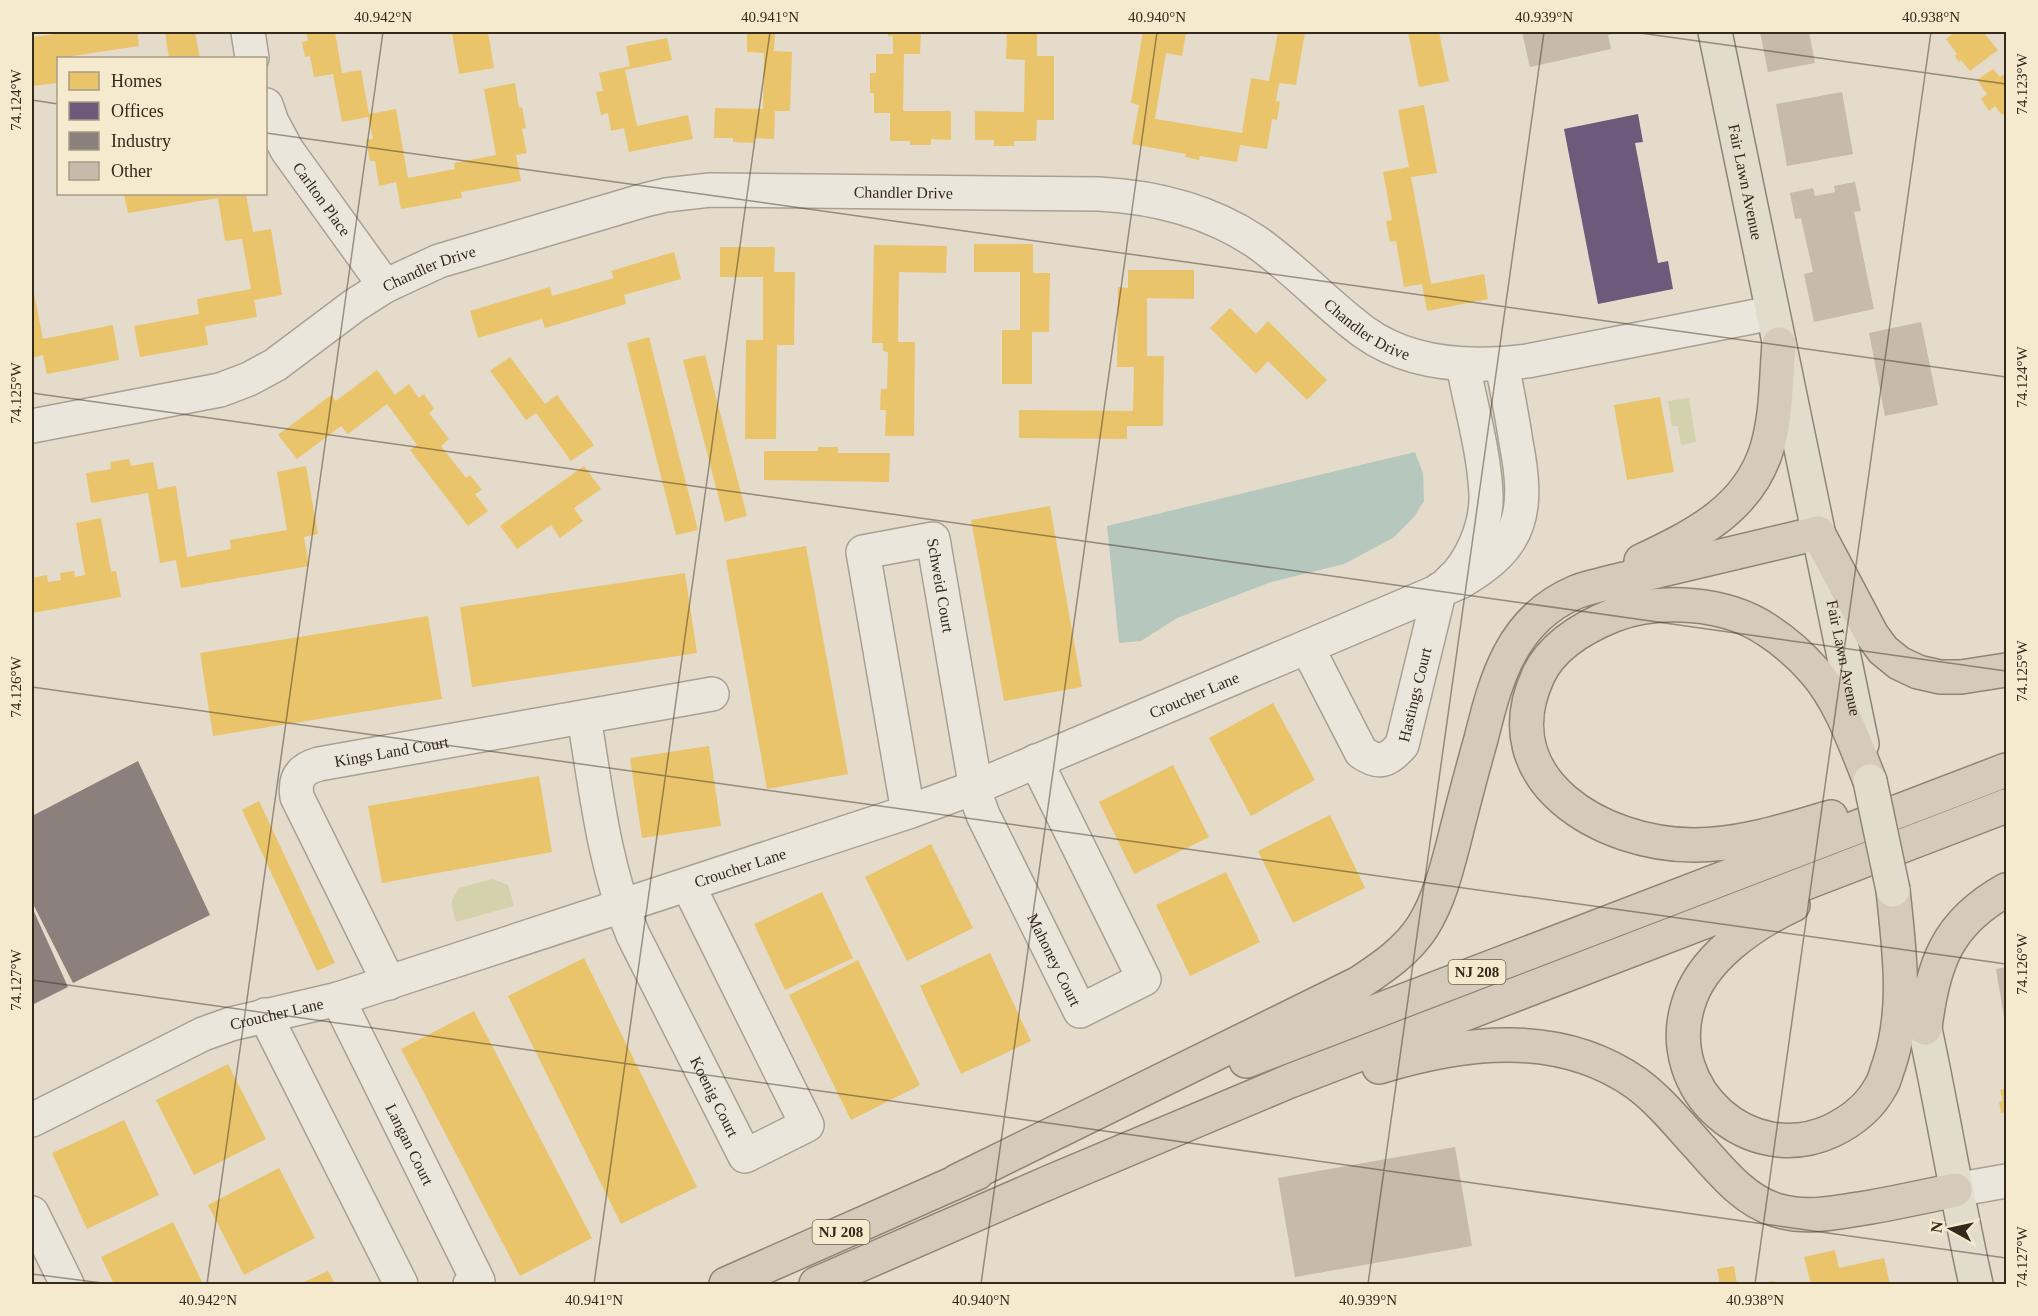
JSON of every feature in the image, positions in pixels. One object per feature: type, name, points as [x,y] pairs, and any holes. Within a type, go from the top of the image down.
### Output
[{"type":"highway","points":[[957,1181],[1359,983],[1406,948],[1423,926],[1447,869],[1494,687],[1507,657],[1523,631],[1548,609],[1575,593],[1691,537],[1715,521],[1736,502],[1756,476],[1767,448],[1773,418],[1776,328]]},
{"type":"highway","points":[[1575,593],[1607,583],[1818,533],[1872,635],[1883,650],[1899,663],[1918,672],[1940,677],[1961,677],[2007,670]]},
{"type":"highway","points":[[1870,781],[1834,700],[1815,672],[1767,629],[1741,617],[1709,608],[1679,604],[1650,607],[1621,613],[1593,623],[1569,638],[1553,654],[1538,674],[1529,699],[1527,723],[1530,747],[1540,771],[1553,790],[1573,809],[1599,824],[1629,836],[1665,843],[1722,844],[1754,838],[2004,771]]},
{"type":"highway","name":"NJ 208","points":[[726,1284],[957,1181],[1280,1047],[2004,771]]},
{"type":"highway","points":[[1893,890],[1901,965],[1901,996],[1899,1026],[1882,1086],[1867,1107],[1847,1124],[1823,1135],[1799,1140],[1775,1140],[1750,1133],[1729,1121],[1710,1105],[1694,1084],[1685,1059],[1683,1030],[1688,1004],[1699,981],[1716,959],[1736,939],[1786,908],[2007,806]]},
{"type":"highway","name":"NJ 208","points":[[816,1284],[1170,1131],[1375,1048],[2007,806]]},
{"type":"highway","points":[[1925,1028],[1932,982],[1949,940],[1964,921],[1981,906],[2007,890]]},
{"type":"highway","points":[[1170,1131],[1419,1055],[1455,1048],[1518,1044],[1571,1052],[1595,1060],[1638,1084],[1733,1182],[1752,1198],[1774,1210],[1800,1216],[1826,1214],[1955,1190]]},
{"type":"main road","name":"Fair Lawn Avenue","points":[[1715,32],[1870,781],[1925,1028],[1955,1190],[1976,1284]]},
{"type":"street","points":[[248,32],[252,57]]},
{"type":"street","name":"Carlton Place","points":[[267,108],[287,150],[385,286]]},
{"type":"street","name":"Chandler Drive","points":[[32,426],[192,397],[249,380],[275,365],[355,305],[385,286],[440,261],[666,195],[710,190],[1122,195],[1162,201],[1223,223],[1254,241],[1281,261],[1365,333],[1387,346],[1410,355],[1463,365],[1502,364],[1776,328]]},
{"type":"street","name":"Croucher Lane","points":[[32,1120],[203,1034],[231,1024],[338,999],[389,983],[908,812],[976,787],[1460,582],[1480,571],[1496,557],[1510,540],[1520,519],[1524,496],[1522,473],[1502,364]]},
{"type":"street","name":"Croucher Lane","points":[[1440,589],[1455,577],[1467,560],[1484,518],[1486,495],[1483,470],[1463,365]]},
{"type":"street","name":"Schweid Court","points":[[908,812],[862,552],[933,539],[976,787]]},
{"type":"street","name":"Hastings Court","points":[[1307,647],[1361,752],[1371,759],[1383,760],[1394,755],[1401,744],[1440,589]]},
{"type":"street","name":"Kings Land Court","points":[[389,983],[297,797],[295,785],[299,774],[308,767],[319,764],[712,694]]},
{"type":"street","name":"Koenig Court","points":[[584,717],[612,876],[621,907],[745,1156],[807,1125],[688,885]]},
{"type":"street","name":"Mahoney Court","points":[[976,787],[982,815],[1080,1011],[1144,979],[1036,761]]},
{"type":"street","name":"Langan Court","points":[[338,999],[478,1281],[470,1284]]},
{"type":"street","points":[[264,1015],[401,1284]]},
{"type":"street","points":[[1955,1190],[2007,1181]]},
{"type":"street","points":[[32,1213],[68,1284]]},
{"type":"green space","points":[[1689,398],[1696,442],[1681,445],[1678,426],[1672,426],[1668,401]]},
{"type":"green space","points":[[493,879],[508,885],[514,906],[456,922],[451,902],[459,888]]},
{"type":"shaded area","points":[[1415,452],[1423,473],[1424,501],[1414,517],[1393,538],[1344,564],[1271,582],[1177,618],[1141,641],[1119,643],[1107,526]]},
{"type":"building: Homes","points":[[72,32],[137,32],[139,46],[72,57],[57,57],[57,83],[32,86],[32,37]]},
{"type":"building: Homes","points":[[165,32],[195,32],[200,57],[169,57]]},
{"type":"building: Homes","points":[[306,32],[335,32],[342,73],[361,70],[369,114],[396,109],[408,178],[455,169],[454,163],[496,155],[484,89],[515,83],[519,108],[522,107],[526,128],[522,129],[527,153],[516,155],[521,181],[461,192],[462,198],[401,209],[396,182],[379,186],[375,161],[370,161],[366,140],[373,139],[368,117],[342,122],[333,74],[314,77],[310,56],[305,57],[302,42],[308,41]]},
{"type":"building: Homes","points":[[452,32],[488,32],[494,68],[459,74]]},
{"type":"building: Homes","points":[[747,32],[775,32],[774,51],[792,52],[790,111],[775,111],[774,139],[754,138],[754,143],[733,142],[733,138],[714,138],[715,108],[763,109],[764,53],[747,52]]},
{"type":"building: Homes","points":[[888,32],[921,32],[920,54],[904,54],[903,111],[951,111],[951,140],[931,139],[931,145],[910,145],[910,141],[890,141],[890,113],[874,113],[874,93],[870,93],[870,73],[876,73],[876,54],[893,54],[893,36],[888,36]]},
{"type":"building: Homes","points":[[1007,32],[1037,32],[1037,56],[1054,56],[1054,120],[1037,120],[1036,141],[1014,141],[1014,146],[994,146],[994,140],[975,140],[975,111],[1024,112],[1025,60],[1006,59]]},
{"type":"building: Homes","points":[[1143,32],[1155,34],[1155,32],[1186,32],[1182,56],[1166,53],[1155,119],[1242,133],[1251,78],[1269,81],[1278,32],[1305,32],[1296,85],[1279,83],[1276,101],[1280,102],[1277,120],[1272,119],[1267,149],[1240,145],[1237,162],[1200,156],[1199,160],[1185,157],[1186,154],[1132,144],[1139,105],[1131,103]]},
{"type":"building: Homes","points":[[1408,32],[1439,32],[1449,81],[1419,87]]},
{"type":"building: Homes","points":[[1955,32],[1969,34],[1983,32],[1998,50],[1970,71],[1961,60],[1959,62],[1955,56],[1957,54],[1946,39]]},
{"type":"building: Homes","points":[[667,38],[672,60],[625,70],[637,126],[688,115],[693,139],[629,152],[624,128],[611,131],[608,113],[601,115],[596,92],[603,91],[599,73],[630,66],[626,46]]},
{"type":"building: Homes","points":[[1993,69],[2000,77],[2006,73],[2006,112],[2002,115],[1995,106],[1989,111],[1981,99],[1987,94],[1977,80]]},
{"type":"building: Homes","points":[[1424,105],[1437,173],[1411,177],[1431,284],[1484,274],[1488,299],[1427,311],[1422,284],[1404,287],[1396,241],[1390,242],[1386,221],[1392,220],[1383,172],[1409,167],[1398,110]]},
{"type":"building: Homes","points":[[124,195],[246,195],[253,232],[271,229],[282,295],[254,300],[257,317],[205,326],[208,345],[140,357],[134,326],[199,314],[197,299],[251,289],[242,239],[225,241],[218,198],[128,213]]},
{"type":"building: Homes","points":[[974,244],[1033,244],[1033,273],[1050,273],[1049,332],[1032,332],[1032,384],[1002,384],[1002,330],[1020,330],[1020,272],[974,272]]},
{"type":"building: Homes","points":[[874,245],[947,246],[946,273],[899,272],[898,342],[915,342],[914,436],[885,436],[886,410],[880,410],[881,389],[887,389],[888,352],[883,351],[883,343],[872,343]]},
{"type":"building: Homes","points":[[720,247],[775,247],[774,272],[795,272],[794,345],[777,345],[776,439],[745,439],[746,340],[763,340],[763,277],[720,277]]},
{"type":"building: Homes","points":[[674,252],[681,279],[624,295],[626,304],[545,328],[542,319],[478,338],[470,311],[550,287],[552,296],[614,278],[611,271]]},
{"type":"building: Homes","points":[[1128,270],[1194,270],[1194,299],[1147,298],[1147,356],[1164,356],[1163,426],[1127,426],[1127,439],[1019,438],[1019,410],[1133,411],[1134,367],[1117,367],[1118,287],[1128,288]]},
{"type":"building: Homes","points":[[32,283],[43,339],[113,325],[119,360],[47,374],[43,355],[32,358]]},
{"type":"building: Homes","points":[[1230,308],[1256,334],[1268,321],[1327,380],[1307,400],[1268,361],[1256,374],[1210,328]]},
{"type":"building: Homes","points":[[649,337],[698,530],[676,535],[627,343]]},
{"type":"building: Homes","points":[[705,355],[747,516],[725,522],[683,360]]},
{"type":"building: Homes","points":[[510,357],[545,404],[557,395],[594,445],[571,461],[536,413],[526,420],[490,371]]},
{"type":"building: Homes","points":[[377,370],[395,395],[409,384],[419,398],[424,394],[434,409],[429,413],[449,439],[441,446],[466,478],[470,475],[482,490],[475,494],[488,511],[468,526],[410,450],[417,445],[387,404],[348,434],[341,426],[297,459],[278,435],[331,395],[336,401]]},
{"type":"building: Homes","points":[[1660,397],[1674,472],[1627,480],[1614,405]]},
{"type":"building: Homes","points":[[818,447],[838,447],[838,453],[890,453],[889,482],[764,480],[764,451],[818,451]]},
{"type":"building: Homes","points":[[129,459],[131,466],[153,462],[158,489],[176,486],[187,557],[231,549],[230,540],[287,530],[277,472],[306,466],[318,534],[304,537],[309,566],[181,588],[176,560],[160,563],[148,493],[91,503],[86,473],[111,469],[110,462]]},
{"type":"building: Homes","points":[[584,466],[601,489],[574,508],[583,521],[560,538],[551,525],[517,549],[500,526]]},
{"type":"building: Homes","points":[[1050,506],[1082,687],[1004,701],[971,520]]},
{"type":"building: Homes","points":[[101,518],[111,572],[116,571],[121,597],[32,613],[32,578],[47,575],[48,582],[61,580],[60,573],[74,571],[75,577],[85,575],[76,523]]},
{"type":"building: Homes","points":[[806,546],[848,774],[767,789],[726,560]]},
{"type":"building: Homes","points":[[685,573],[697,653],[472,687],[460,607]]},
{"type":"building: Homes","points":[[428,616],[442,699],[213,736],[200,653]]},
{"type":"building: Homes","points":[[1273,703],[1315,780],[1251,816],[1209,738]]},
{"type":"building: Homes","points":[[709,746],[721,826],[642,838],[630,758]]},
{"type":"building: Homes","points":[[1173,765],[1209,837],[1134,874],[1099,802]]},
{"type":"building: Homes","points":[[539,776],[552,852],[382,883],[368,806]]},
{"type":"building: Homes","points":[[259,801],[335,963],[317,971],[242,810]]},
{"type":"building: Homes","points":[[1330,815],[1365,888],[1293,923],[1258,851]]},
{"type":"building: Homes","points":[[931,844],[973,928],[907,961],[865,877]]},
{"type":"building: Homes","points":[[1226,872],[1260,942],[1190,976],[1156,905]]},
{"type":"building: Homes","points":[[822,892],[853,958],[785,990],[754,924]]},
{"type":"building: Homes","points":[[990,953],[1031,1041],[961,1074],[920,986]]},
{"type":"building: Homes","points":[[584,958],[697,1187],[621,1224],[508,996]]},
{"type":"building: Homes","points":[[858,960],[920,1085],[851,1120],[789,995]]},
{"type":"building: Homes","points":[[474,1011],[592,1238],[520,1276],[401,1049]]},
{"type":"building: Homes","points":[[228,1064],[266,1139],[194,1175],[156,1100]]},
{"type":"building: Homes","points":[[2006,1088],[2006,1112],[2001,1113],[1999,1102],[2003,1101],[2000,1090]]},
{"type":"building: Homes","points":[[124,1120],[159,1195],[87,1229],[52,1153]]},
{"type":"building: Homes","points":[[279,1168],[315,1238],[244,1275],[208,1205]]},
{"type":"building: Homes","points":[[173,1222],[203,1284],[114,1284],[101,1257]]},
{"type":"building: Homes","points":[[1835,1250],[1839,1268],[1884,1258],[1890,1284],[1811,1284],[1804,1257]]},
{"type":"building: Homes","points":[[1734,1266],[1737,1284],[1720,1284],[1717,1269]]},
{"type":"building: Homes","points":[[328,1271],[335,1284],[300,1284]]},
{"type":"building: Homes","points":[[1775,1281],[1775,1284],[1757,1284],[1757,1283]]},
{"type":"building: Offices","points":[[1638,114],[1643,142],[1635,143],[1658,263],[1668,261],[1673,289],[1598,304],[1564,129]]},
{"type":"building: Industry","points":[[138,761],[210,915],[73,983],[32,902],[32,816]]},
{"type":"building: Industry","points":[[32,907],[68,987],[32,1005]]},
{"type":"building: Other","points":[[1522,32],[1618,32],[1608,35],[1611,49],[1530,67]]},
{"type":"building: Other","points":[[1760,32],[1809,32],[1815,63],[1768,72]]},
{"type":"building: Other","points":[[1842,92],[1853,154],[1787,166],[1776,104]]},
{"type":"building: Other","points":[[1855,182],[1861,211],[1854,212],[1874,309],[1814,322],[1804,274],[1813,272],[1801,218],[1795,219],[1790,193],[1813,188],[1815,196],[1835,192],[1834,186]]},
{"type":"building: Other","points":[[1921,322],[1938,405],[1885,416],[1869,333]]},
{"type":"building: Other","points":[[2006,967],[2006,1022],[2005,1023],[1996,969]]},
{"type":"building: Other","points":[[1455,1147],[1472,1246],[1295,1277],[1278,1178]]}]
